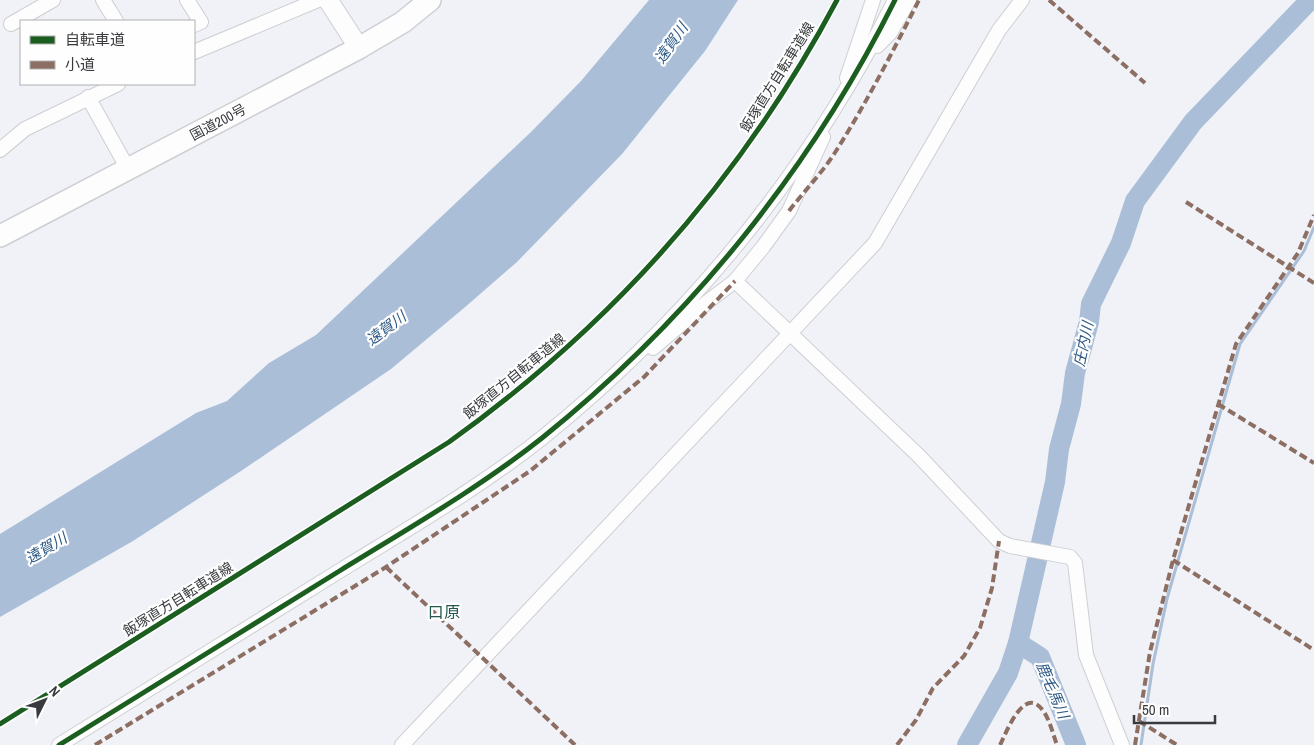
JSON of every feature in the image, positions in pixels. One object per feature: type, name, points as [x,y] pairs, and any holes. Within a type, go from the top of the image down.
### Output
[{"type":"highway","name":"国道200号","points":[[0,236],[359,48],[403,22],[430,0]]},
{"type":"main road","points":[[328,0],[359,48]]},
{"type":"street","points":[[11,24],[53,0]]},
{"type":"street","points":[[103,0],[115,20]]},
{"type":"street","points":[[188,0],[201,22],[195,25]]},
{"type":"street","points":[[195,52],[318,0]]},
{"type":"street","points":[[628,363],[663,342],[706,302],[735,281],[790,211],[840,99],[873,0]]},
{"type":"street","points":[[59,745],[462,495],[540,439],[628,363],[707,282],[781,188],[870,51],[895,0]]},
{"type":"street","points":[[870,51],[890,32],[909,0]]},
{"type":"street","points":[[402,745],[875,243],[999,30],[1022,0]]},
{"type":"street","points":[[0,150],[25,129],[116,85]]},
{"type":"street","points":[[88,97],[128,169]]},
{"type":"street","points":[[735,281],[919,456],[999,542],[1010,546],[1070,557],[1075,564],[1086,655],[1122,745]]},
{"type":"water","name":"遠賀川","points":[[649,0],[738,0],[705,51],[622,154],[517,262],[391,369],[241,471],[133,541],[0,617],[0,534],[196,413],[227,401],[269,363],[316,335],[532,131],[581,81]]},
{"type":"waterway","name":"庄内川","points":[[967,745],[1008,673],[1018,643],[1055,482],[1059,449],[1071,404],[1075,373],[1089,322],[1091,304],[1121,243],[1135,201],[1193,122],[1310,0]]},
{"type":"waterway","points":[[1141,745],[1153,664],[1167,599],[1240,344],[1304,251],[1314,227]]},
{"type":"waterway","name":"鹿毛馬川","points":[[1018,643],[1040,657],[1076,745]]},
{"type":"marked path","points":[[789,211],[836,151],[879,76],[919,0]]},
{"type":"marked path","points":[[1049,0],[1145,83]]},
{"type":"marked path","points":[[1186,202],[1314,283]]},
{"type":"marked path","points":[[1135,745],[1150,652],[1173,560],[1236,344],[1298,253],[1314,215]]},
{"type":"marked path","points":[[95,745],[386,567],[530,471],[644,377],[735,281]]},
{"type":"marked path","points":[[1218,404],[1314,463]]},
{"type":"marked path","points":[[897,745],[916,720],[933,688],[964,656],[980,628],[992,588],[999,541]]},
{"type":"marked path","points":[[1173,560],[1314,650]]},
{"type":"marked path","points":[[386,567],[575,745]]},
{"type":"marked path","points":[[1000,745],[1018,712],[1030,703],[1037,705],[1044,712],[1050,723],[1057,745]]},
{"type":"marked path","points":[[1139,721],[1177,745]]},
{"type":"cycle path","name":"飯塚直方自転車道線","points":[[0,724],[449,442],[509,396],[566,348],[619,297],[669,244],[716,187],[760,128],[800,66],[837,0]]},
{"type":"cycle path","points":[[59,745],[469,491],[542,438],[596,392],[648,343],[697,292],[742,238],[785,181],[825,123],[862,62],[895,0]]},
{"type":"district","name":"口原","points":[[444,612]]}]
